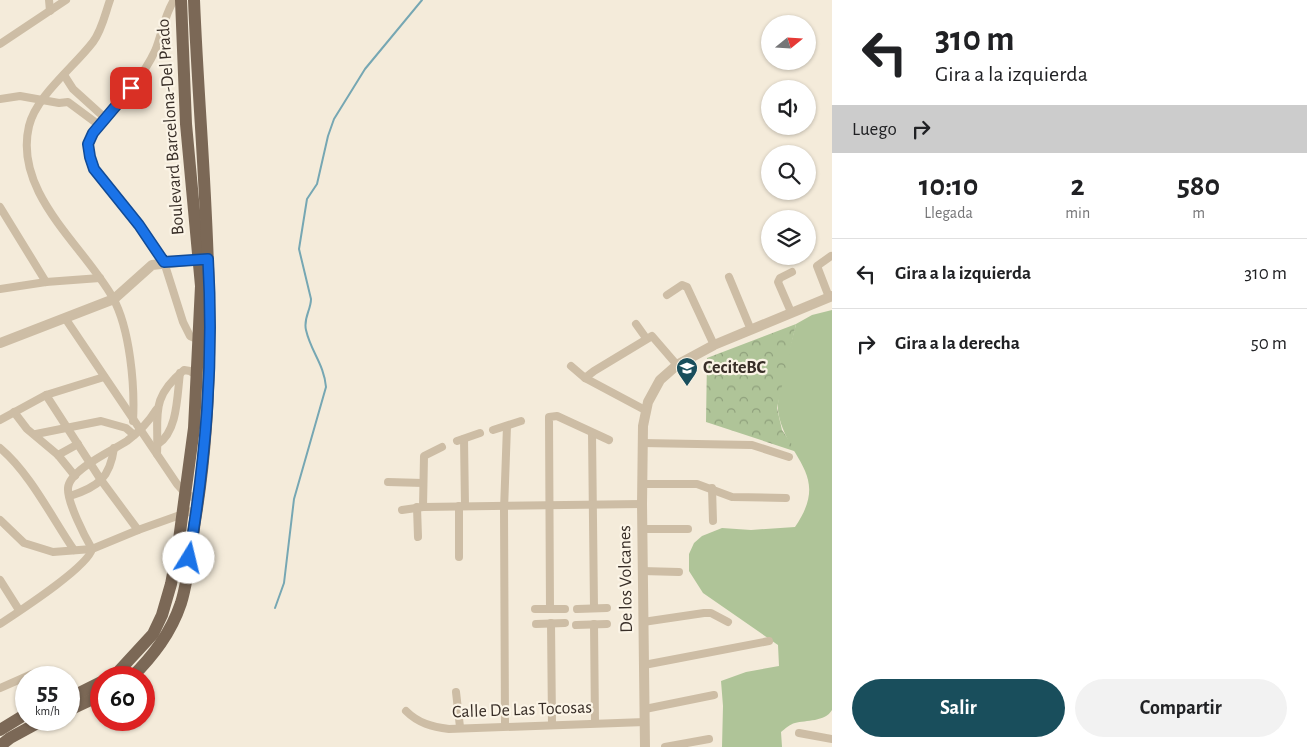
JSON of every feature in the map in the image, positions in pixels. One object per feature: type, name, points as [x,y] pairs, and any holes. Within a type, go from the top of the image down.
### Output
[{"type":"main road","name":"Boulevard Barcelona-Del Prado","points":[[124,666],[153,634],[162,614],[171,584],[186,494],[198,376],[203,259],[186,124],[181,0]]},
{"type":"main road","name":"Boulevard Barcelona-Del Prado","points":[[143,666],[161,644],[181,602],[198,505],[206,442],[210,377],[203,259],[194,0]]},
{"type":"main road","points":[[0,730],[15,721]]},
{"type":"main road","points":[[0,746],[22,731]]},
{"type":"street","points":[[49,0],[50,11]]},
{"type":"street","points":[[0,44],[66,0]]},
{"type":"street","points":[[110,0],[102,26],[94,41],[33,113],[27,141],[32,177],[49,211],[114,299],[127,340],[134,390],[133,421]]},
{"type":"street","points":[[174,0],[167,12],[155,50],[148,64],[105,118],[88,144],[94,169],[139,225],[164,262],[183,322],[190,336],[199,340]]},
{"type":"street","points":[[167,12],[182,13]]},
{"type":"street","points":[[64,75],[73,89],[105,118]]},
{"type":"street","points":[[0,98],[20,96],[43,101],[68,102],[100,126]]},
{"type":"street","points":[[0,207],[46,282]]},
{"type":"street","points":[[572,366],[585,378],[645,410],[660,380],[676,365],[714,345],[831,297],[817,266],[831,256]]},
{"type":"street","points":[[0,343],[114,299],[146,269],[164,262],[203,259]]},
{"type":"street","points":[[791,312],[778,282],[780,278],[792,272]]},
{"type":"street","points":[[729,277],[751,330]]},
{"type":"street","points":[[0,289],[46,282],[100,278]]},
{"type":"street","points":[[667,295],[682,285],[687,287],[714,345]]},
{"type":"street","points":[[65,318],[133,421],[137,433]]},
{"type":"street","points":[[636,324],[676,365]]},
{"type":"street","points":[[585,378],[649,337]]},
{"type":"street","points":[[92,549],[84,537],[68,487],[75,476],[90,463],[137,433],[149,422],[168,385],[180,372],[187,369],[198,376]]},
{"type":"street","points":[[158,444],[165,439],[172,423],[180,372]]},
{"type":"street","points":[[0,420],[46,395],[104,377]]},
{"type":"street","points":[[46,395],[101,480],[138,530]]},
{"type":"street","points":[[156,410],[157,454]]},
{"type":"street","name":"De los Volcanes","points":[[645,410],[642,443],[645,747]]},
{"type":"street","points":[[14,412],[27,428],[58,455],[75,476]]},
{"type":"street","points":[[550,609],[548,420],[553,415],[557,416],[609,440]]},
{"type":"street","points":[[0,520],[24,543],[38,549],[53,552],[92,549],[183,514],[198,505],[186,494],[157,454],[137,433],[126,428],[101,421],[69,429],[36,434]]},
{"type":"street","points":[[493,430],[521,421]]},
{"type":"street","points":[[505,725],[507,426]]},
{"type":"street","points":[[459,557],[462,506],[461,440],[480,433]]},
{"type":"street","points":[[592,433],[594,608]]},
{"type":"street","points":[[642,443],[752,445],[789,457]]},
{"type":"street","points":[[58,455],[78,444]]},
{"type":"street","points":[[418,537],[424,456],[442,447]]},
{"type":"street","points":[[0,448],[10,456],[25,476],[74,550]]},
{"type":"street","points":[[70,496],[101,480],[110,469],[114,448]]},
{"type":"street","points":[[388,482],[423,483]]},
{"type":"street","points":[[642,484],[698,484],[732,496],[786,498]]},
{"type":"street","points":[[712,488],[713,521]]},
{"type":"street","points":[[402,510],[420,507],[642,504]]},
{"type":"street","points":[[642,529],[688,529]]},
{"type":"street","points":[[0,624],[78,568],[92,549]]},
{"type":"street","points":[[642,571],[679,572]]},
{"type":"street","points":[[0,580],[19,610]]},
{"type":"street","points":[[534,608],[566,610]]},
{"type":"street","points":[[577,609],[607,608]]},
{"type":"street","points":[[643,622],[711,613],[728,622]]},
{"type":"street","points":[[551,623],[552,724]]},
{"type":"street","points":[[536,624],[565,623]]},
{"type":"street","points":[[594,624],[595,723]]},
{"type":"street","points":[[576,625],[607,624]]},
{"type":"street","points":[[644,665],[769,641]]},
{"type":"street","points":[[0,688],[15,681]]},
{"type":"street","points":[[456,692],[460,727]]},
{"type":"street","points":[[645,709],[714,695]]},
{"type":"street","name":"Calle De Las Tocosas","points":[[406,711],[414,719],[425,724],[443,728],[645,722]]},
{"type":"street","points":[[798,733],[832,739]]},
{"type":"street","points":[[665,747],[709,739]]},
{"type":"green space","points":[[832,310],[832,710],[820,719],[791,724],[781,732],[782,747],[722,747],[723,706],[721,681],[746,672],[779,666],[778,645],[703,593],[689,571],[689,554],[694,543],[702,536],[722,528],[751,530],[795,527],[805,509],[809,493],[808,479],[783,428],[778,411],[779,394],[796,324],[812,315]]},
{"type":"green space","points":[[796,324],[777,408],[782,430],[797,452],[706,422],[707,358]]},
{"type":"waterway","points":[[275,608],[284,583],[294,499],[326,387],[323,371],[308,338],[305,326],[311,299],[299,249],[307,199],[317,184],[328,136],[334,119],[365,69],[422,0]]},
{"type":"place","name":"CeciteBC","points":[[687,387]]},
{"type":"route","points":[[131,88],[93,133],[88,144],[94,169],[139,225],[164,262],[208,259],[211,331],[206,442],[189,558]]}]
